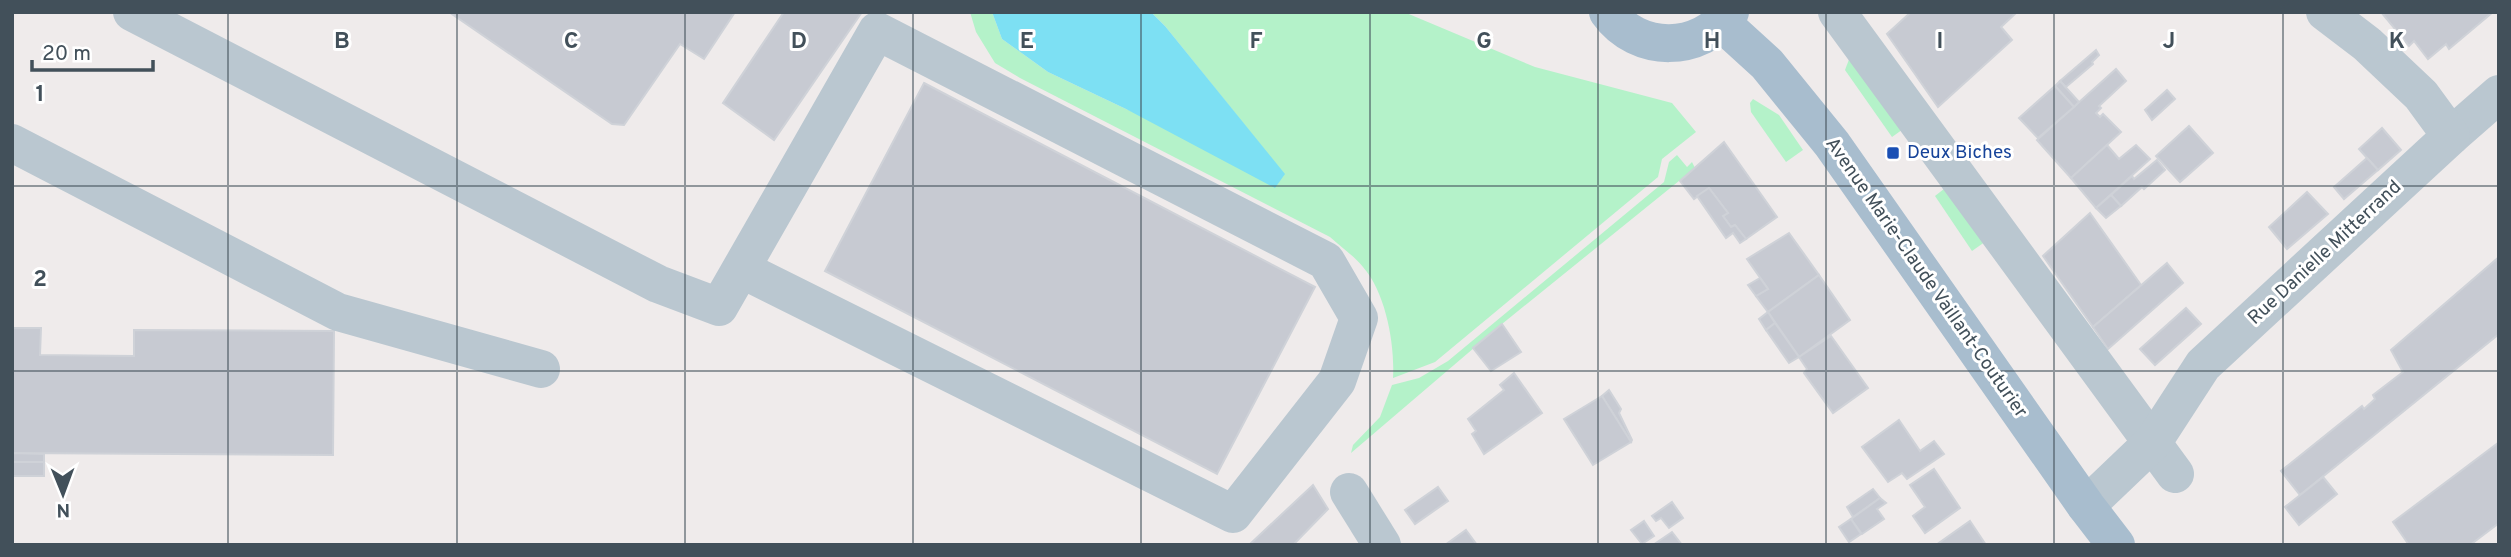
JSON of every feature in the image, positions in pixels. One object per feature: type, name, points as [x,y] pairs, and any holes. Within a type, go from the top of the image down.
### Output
[{"type":"main road","points":[[1608,12],[1617,24],[1643,40],[1670,44],[1699,38],[1726,18]]},
{"type":"main road","name":"Avenue Marie-Claude Vaillant-Couturier","points":[[1726,18],[1832,144],[2116,545]]},
{"type":"street","points":[[132,12],[658,284],[719,307],[877,32],[1326,261],[1359,318],[1337,382],[1233,514],[741,269]]},
{"type":"street","points":[[1836,12],[2175,474]]},
{"type":"street","points":[[2325,12],[2367,44],[2421,95],[2451,136]]},
{"type":"street","name":"Rue Danielle Mitterrand","points":[[2086,506],[2153,442],[2203,365],[2499,94]]},
{"type":"street","points":[[12,143],[338,312],[541,369]]},
{"type":"street","points":[[1349,492],[1382,545]]},
{"type":"green space","points":[[970,12],[992,12],[1002,39],[1048,72],[1126,109],[1284,174],[1151,12],[1404,12],[1535,67],[1672,103],[1696,132],[1662,159],[1658,177],[1435,362],[1393,378],[1390,335],[1378,291],[1359,263],[1330,237],[995,63],[976,32]]},
{"type":"green space","points":[[1853,49],[1906,127],[1892,137],[1845,70]]},
{"type":"green space","points":[[1753,99],[1779,115],[1803,150],[1786,162],[1751,112],[1750,103]]},
{"type":"green space","points":[[1677,155],[1687,167],[1692,162],[1695,168],[1502,324],[1351,453],[1353,445],[1380,417],[1392,385],[1419,378],[1448,361],[1664,182],[1669,162]]},
{"type":"green space","points":[[1949,185],[1989,239],[1972,251],[1935,196]]},
{"type":"water","points":[[992,12],[1151,12],[1285,174],[1275,188],[1126,109],[1048,72],[1002,39]]},
{"type":"building","points":[[449,12],[735,12],[704,59],[680,44],[624,125],[612,124]]},
{"type":"building","points":[[784,12],[862,12],[774,140],[723,103]]},
{"type":"building","points":[[1911,12],[2017,12],[2001,27],[2012,40],[1938,107],[1887,34]]},
{"type":"building","points":[[2381,12],[2493,12],[2449,49],[2446,44],[2428,59],[2414,41],[2409,46]]},
{"type":"building","points":[[2096,50],[2099,55],[2093,64],[2066,87],[2060,81]]},
{"type":"building","points":[[2116,69],[2126,81],[2099,106],[2101,108],[2096,113],[2100,117],[2103,114],[2121,132],[2071,178],[2037,140]]},
{"type":"building","points":[[2060,81],[2079,102],[2074,107],[2055,86]]},
{"type":"building","points":[[924,83],[1315,287],[1217,474],[825,271]]},
{"type":"building","points":[[2055,86],[2074,107],[2038,138],[2019,118]]},
{"type":"building","points":[[2167,90],[2175,99],[2152,120],[2145,110]]},
{"type":"building","points":[[2189,126],[2213,153],[2180,182],[2156,156]]},
{"type":"building","points":[[2382,128],[2401,150],[2378,170],[2359,149]]},
{"type":"building","points":[[1724,142],[1777,217],[1746,239],[1735,225],[1731,227],[1723,216],[1728,213],[1709,188],[1694,199],[1680,181]]},
{"type":"building","points":[[2107,145],[2119,159],[2136,145],[2150,159],[2096,208],[2071,178]]},
{"type":"building","points":[[2367,158],[2378,170],[2344,199],[2334,187]]},
{"type":"building","points":[[2157,160],[2165,170],[2121,206],[2111,195],[2132,176],[2134,179]]},
{"type":"building","points":[[1709,188],[1728,213],[1723,216],[1731,227],[1735,225],[1746,239],[1740,243],[1733,233],[1726,238],[1697,196]]},
{"type":"building","points":[[2307,192],[2328,214],[2287,249],[2269,227]]},
{"type":"building","points":[[2111,195],[2121,206],[2106,218],[2096,208]]},
{"type":"building","points":[[2090,213],[2141,285],[2093,327],[2043,256]]},
{"type":"building","points":[[1789,233],[1819,275],[1768,312],[1756,296],[1768,289],[1747,259]]},
{"type":"building","points":[[2499,257],[2499,334],[2300,495],[2281,471],[2362,406],[2364,409],[2375,399],[2373,395],[2403,372],[2391,350]]},
{"type":"building","points":[[2167,263],[2183,283],[2108,349],[2093,327]]},
{"type":"building","points":[[1819,275],[1850,320],[1799,357],[1768,312]]},
{"type":"building","points":[[1760,278],[1768,289],[1756,296],[1748,285]]},
{"type":"building","points":[[2186,308],[2201,324],[2155,365],[2140,349]]},
{"type":"building","points":[[1768,312],[1775,323],[1766,330],[1759,319]]},
{"type":"building","points":[[1775,323],[1799,357],[1789,363],[1766,330]]},
{"type":"building","points":[[1502,324],[1521,352],[1491,371],[1473,348]]},
{"type":"building","points":[[12,328],[41,328],[40,355],[134,356],[134,330],[334,331],[333,455],[12,453]]},
{"type":"building","points":[[1831,336],[1868,388],[1833,413],[1804,373],[1807,369],[1799,357]]},
{"type":"building","points":[[1514,373],[1542,413],[1484,454],[1472,434],[1476,431],[1468,419],[1504,390],[1500,385]]},
{"type":"building","points":[[1609,390],[1621,409],[1619,413],[1631,442],[1602,396]]},
{"type":"building","points":[[1602,396],[1631,442],[1593,465],[1564,419]]},
{"type":"building","points":[[1899,420],[1920,451],[1934,441],[1944,454],[1907,479],[1902,473],[1888,482],[1862,447]]},
{"type":"building","points":[[2498,443],[2499,523],[2470,545],[2409,545],[2393,522]]},
{"type":"building","points":[[12,453],[44,454],[44,462],[12,462]]},
{"type":"building","points":[[12,462],[44,462],[44,476],[12,476]]},
{"type":"building","points":[[1934,469],[1960,508],[1925,533],[1913,516],[1925,507],[1910,485]]},
{"type":"building","points":[[2323,477],[2337,494],[2299,525],[2285,507]]},
{"type":"building","points":[[1313,485],[1328,509],[1293,545],[1249,545]]},
{"type":"building","points":[[1438,487],[1448,501],[1415,524],[1405,510]]},
{"type":"building","points":[[1873,489],[1880,498],[1853,517],[1847,507]]},
{"type":"building","points":[[1880,498],[1886,503],[1877,509],[1884,519],[1862,534],[1851,519]]},
{"type":"building","points":[[1672,502],[1683,518],[1669,528],[1661,518],[1656,521],[1652,516]]},
{"type":"building","points":[[1851,519],[1861,534],[1849,542],[1839,527]]},
{"type":"building","points":[[1644,521],[1654,536],[1642,544],[1631,530]]},
{"type":"building","points":[[1970,521],[1986,545],[1936,545]]},
{"type":"building","points":[[1466,530],[1477,545],[1445,545]]},
{"type":"building","points":[[1672,532],[1682,545],[1653,545]]},
{"type":"place","name":"Deux Biches","points":[[1893,153]]}]
